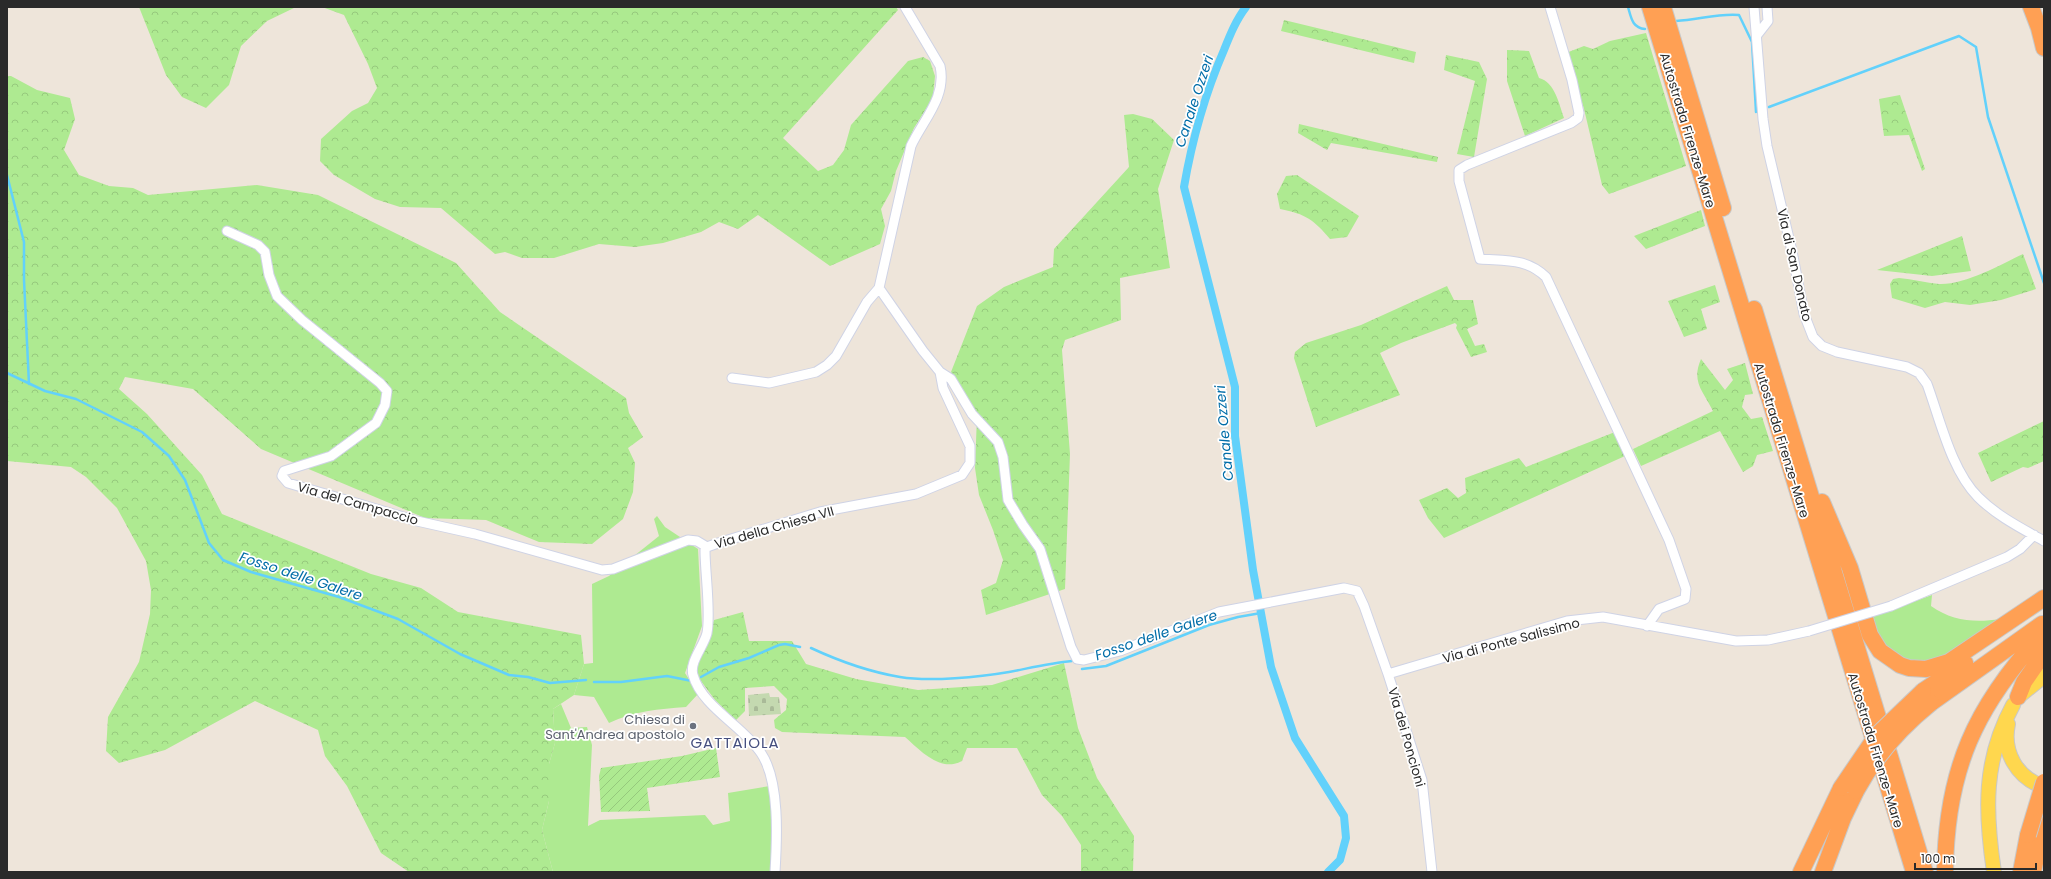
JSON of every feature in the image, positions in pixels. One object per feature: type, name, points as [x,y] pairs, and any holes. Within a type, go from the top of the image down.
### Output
[{"type":"highway","name":"Autostrada Firenze-Mare","points":[[1650,7],[1914,872]]},
{"type":"highway","name":"Autostrada Firenze-Mare","points":[[1663,7],[1925,872]]},
{"type":"highway","points":[[2031,7],[2039,28],[2044,48]]},
{"type":"highway","points":[[2043,7],[2044,13]]},
{"type":"highway","points":[[1783,406],[1850,568],[1870,635],[1875,644],[1886,657],[1909,668],[1926,669],[1937,667],[1949,662],[2044,598]]},
{"type":"highway","points":[[1823,872],[1843,818],[1856,763],[1877,735],[2044,606]]},
{"type":"highway","points":[[1927,697],[2044,622]]},
{"type":"highway","points":[[1945,872],[1949,806],[1964,753],[1989,701],[2010,670],[2044,632]]},
{"type":"highway","points":[[2016,701],[2024,682],[2044,653]]},
{"type":"highway","points":[[2033,872],[2044,782]]},
{"type":"highway","points":[[1800,872],[1849,789]]},
{"type":"highway","points":[[1890,797],[1905,872]]},
{"type":"highway","points":[[2021,872],[2037,832]]},
{"type":"main road","points":[[1994,872],[1988,832],[1989,777],[2000,731],[2016,701],[2044,676]]},
{"type":"main road","points":[[2016,701],[2006,737],[2009,756],[2014,765],[2023,775],[2044,787]]},
{"type":"street","points":[[732,378],[769,383],[803,375],[822,368],[836,356],[867,302],[879,288],[912,146],[918,132],[935,105],[942,86],[940,66],[905,7]]},
{"type":"street","points":[[1550,7],[1572,80],[1579,113],[1578,118],[1571,123],[1467,165],[1459,170],[1459,181],[1480,259],[1517,262],[1535,267],[1546,277],[1669,540],[1686,589],[1684,598],[1659,609],[1648,626]]},
{"type":"street","name":"Via di San Donato","points":[[1754,7],[1763,119],[1767,146],[1792,251],[1804,314],[1813,337],[1822,346],[1837,352],[1907,367],[1919,373],[1927,384],[1959,470],[1977,496],[1998,514],[2044,541]]},
{"type":"street","points":[[1757,35],[1768,21],[1767,7]]},
{"type":"street","name":"Via del Campaccio","points":[[227,231],[258,245],[265,252],[269,275],[277,296],[302,320],[380,383],[387,391],[385,405],[376,422],[331,456],[284,471],[282,476],[288,483],[417,521],[475,534],[602,570],[613,569],[688,540],[697,541],[707,547]]},
{"type":"street","points":[[879,288],[881,293],[940,372],[951,379],[972,414],[998,442],[1003,457],[1008,500],[1040,549],[1070,647],[1077,659],[1084,660],[1120,650],[1219,612],[1344,588],[1357,591],[1364,606],[1388,674]]},
{"type":"street","name":"Via della Chiesa VII","points":[[775,872],[777,827],[772,787],[766,761],[754,744],[703,694],[692,674],[693,667],[707,634],[704,550],[707,547],[820,512],[916,494],[962,475],[970,463],[970,446],[943,388],[940,372]]},
{"type":"street","name":"Via di Ponte Salissimo","points":[[1388,674],[1567,621],[1603,617],[1736,641],[1768,640],[1809,631],[1891,606],[2007,557],[2020,550],[2034,535]]},
{"type":"street","name":"Via dei Poncioni","points":[[1388,674],[1422,780],[1432,872]]},
{"type":"green space","points":[[139,7],[296,7],[267,21],[241,46],[229,85],[206,108],[182,97],[166,75]]},
{"type":"green space","points":[[322,7],[896,7],[898,10],[783,138],[818,171],[833,165],[844,150],[851,125],[908,61],[923,57],[930,61],[935,76],[933,98],[914,128],[896,171],[891,191],[881,209],[885,226],[880,244],[830,266],[758,215],[738,229],[719,222],[701,232],[663,243],[635,247],[599,244],[554,258],[522,258],[505,252],[495,254],[441,208],[400,207],[375,199],[334,175],[320,161],[321,139],[352,111],[368,103],[377,88],[368,64],[344,15]]},
{"type":"green space","points":[[1284,20],[1416,52],[1414,63],[1281,31]]},
{"type":"green space","points":[[1646,33],[1686,166],[1609,194],[1602,185],[1584,109],[1566,53],[1584,46],[1593,49],[1610,41]]},
{"type":"green space","points":[[1507,50],[1529,51],[1539,78],[1549,84],[1556,94],[1564,118],[1525,136],[1507,81]]},
{"type":"green space","points":[[1446,55],[1479,62],[1487,79],[1474,157],[1457,154],[1475,81],[1444,70]]},
{"type":"green space","points":[[7,76],[11,76],[37,90],[70,98],[75,119],[64,150],[79,175],[109,186],[133,188],[148,195],[257,185],[318,195],[456,263],[500,312],[626,398],[629,413],[643,437],[628,448],[635,463],[633,492],[623,519],[592,544],[539,542],[486,520],[425,518],[261,449],[193,389],[125,377],[119,389],[147,414],[202,475],[222,514],[371,574],[421,588],[458,612],[581,635],[584,664],[574,695],[553,709],[555,743],[549,764],[549,801],[542,830],[553,872],[409,872],[381,853],[347,786],[325,756],[318,730],[255,701],[165,750],[119,763],[106,751],[108,717],[139,662],[150,614],[151,590],[146,561],[117,508],[86,477],[71,467],[7,461]]},
{"type":"green space","points":[[1900,95],[1925,169],[1922,171],[1909,135],[1884,136],[1879,99]]},
{"type":"green space","points":[[1133,114],[1152,119],[1174,140],[1158,189],[1170,268],[1120,278],[1121,320],[1065,340],[1062,350],[1070,454],[1065,589],[986,615],[981,590],[996,583],[1003,560],[979,495],[975,468],[977,416],[951,372],[977,306],[1004,287],[1053,267],[1054,249],[1129,167],[1124,115]]},
{"type":"green space","points":[[1299,124],[1438,157],[1437,162],[1331,143],[1327,150],[1298,133]]},
{"type":"green space","points":[[1297,175],[1359,216],[1347,237],[1330,239],[1314,222],[1309,219],[1297,213],[1280,209],[1277,194],[1286,176]]},
{"type":"green space","points":[[1701,210],[1705,226],[1646,249],[1634,236]]},
{"type":"green space","points":[[1962,236],[1971,271],[1932,276],[1877,270]]},
{"type":"green space","points":[[2023,254],[2036,289],[2001,300],[1970,305],[1945,302],[1925,308],[1892,298],[1890,284],[1893,279],[1909,279],[1939,284],[1960,281],[1982,274]]},
{"type":"green space","points":[[1715,285],[1720,302],[1701,309],[1707,329],[1684,337],[1668,301]]},
{"type":"green space","points":[[1447,286],[1454,300],[1473,300],[1478,324],[1467,329],[1475,346],[1484,344],[1487,352],[1471,357],[1456,328],[1457,325],[1455,323],[1401,343],[1380,353],[1400,395],[1316,427],[1294,358],[1295,352],[1306,343],[1361,325]]},
{"type":"green space","points":[[1701,359],[1725,390],[1733,380],[1727,369],[1745,363],[1753,394],[1745,395],[1742,407],[1751,419],[1762,417],[1773,451],[1757,455],[1753,466],[1743,472],[1720,431],[1641,466],[1633,449],[1713,411],[1702,392],[1698,380],[1698,367]]},
{"type":"green space","points":[[2044,421],[2044,461],[2028,468],[2023,467],[1991,482],[1978,453]]},
{"type":"green space","points":[[1615,432],[1625,456],[1444,538],[1428,518],[1419,500],[1447,488],[1458,498],[1466,493],[1465,478],[1519,458],[1526,467]]},
{"type":"green space","points":[[657,516],[665,527],[698,549],[702,626],[685,673],[698,694],[686,707],[637,713],[609,723],[594,697],[574,695],[584,664],[593,663],[592,584],[609,576],[659,536],[654,519]]},
{"type":"green space","points":[[1932,595],[1931,606],[1955,618],[1973,621],[2000,619],[1937,661],[1904,662],[1889,652],[1876,632],[1872,617]]},
{"type":"green space","points":[[743,612],[749,641],[792,641],[806,664],[856,679],[918,690],[992,685],[1064,663],[1078,728],[1097,778],[1134,836],[1133,872],[1081,872],[1081,845],[1062,816],[1042,795],[1017,748],[967,748],[962,761],[954,764],[946,764],[931,758],[905,737],[782,732],[775,728],[774,720],[786,710],[787,699],[774,686],[745,688],[745,711],[736,720],[715,700],[695,673],[714,620]]},
{"type":"green space","points":[[769,693],[770,697],[779,697],[781,714],[749,716],[748,695]]},
{"type":"green space","points":[[561,704],[571,728],[587,727],[592,745],[588,826],[600,820],[705,815],[713,825],[730,821],[728,793],[776,785],[779,872],[553,872],[542,830],[549,801],[549,764],[555,743],[553,709]]},
{"type":"green space","points":[[716,748],[720,777],[647,788],[650,811],[601,812],[599,776],[601,768],[682,756]]},
{"type":"waterway","name":"Canale Ozzeri","points":[[1246,7],[1231,33],[1205,100],[1195,135],[1184,187],[1235,387],[1235,436],[1253,570],[1271,667],[1295,738],[1344,816],[1346,838],[1340,860],[1328,872]]},
{"type":"waterway","points":[[1628,7],[1631,18],[1637,27],[1645,29]]},
{"type":"waterway","points":[[1676,21],[1723,15],[1739,15],[1752,42],[1756,112]]},
{"type":"waterway","points":[[1769,107],[1959,36],[1976,47],[1988,117],[2044,283]]},
{"type":"waterway","points":[[7,175],[24,242],[24,280],[29,384]]},
{"type":"waterway","name":"Fosso delle Galere","points":[[7,373],[45,391],[76,399],[142,432],[169,456],[185,480],[209,543],[223,560],[251,572],[339,597],[398,619],[460,654],[509,675],[528,677],[550,683],[586,680]]},
{"type":"waterway","name":"Fosso delle Galere","points":[[1082,669],[1106,666],[1209,625],[1238,617],[1261,613]]},
{"type":"waterway","name":"Fosso delle Galere","points":[[701,677],[719,667],[749,658],[779,645],[785,644],[800,647]]},
{"type":"waterway","name":"Fosso delle Galere","points":[[811,648],[844,662],[866,669],[900,677],[926,679],[984,676],[1072,661]]},
{"type":"waterway","name":"Fosso delle Galere","points":[[594,682],[621,682],[667,676],[692,681]]},
{"type":"place","name":"Chiesa di Sant'Andrea apostolo","points":[[693,726]]},
{"type":"district","name":"GATTAIOLA","points":[[735,743]]}]
